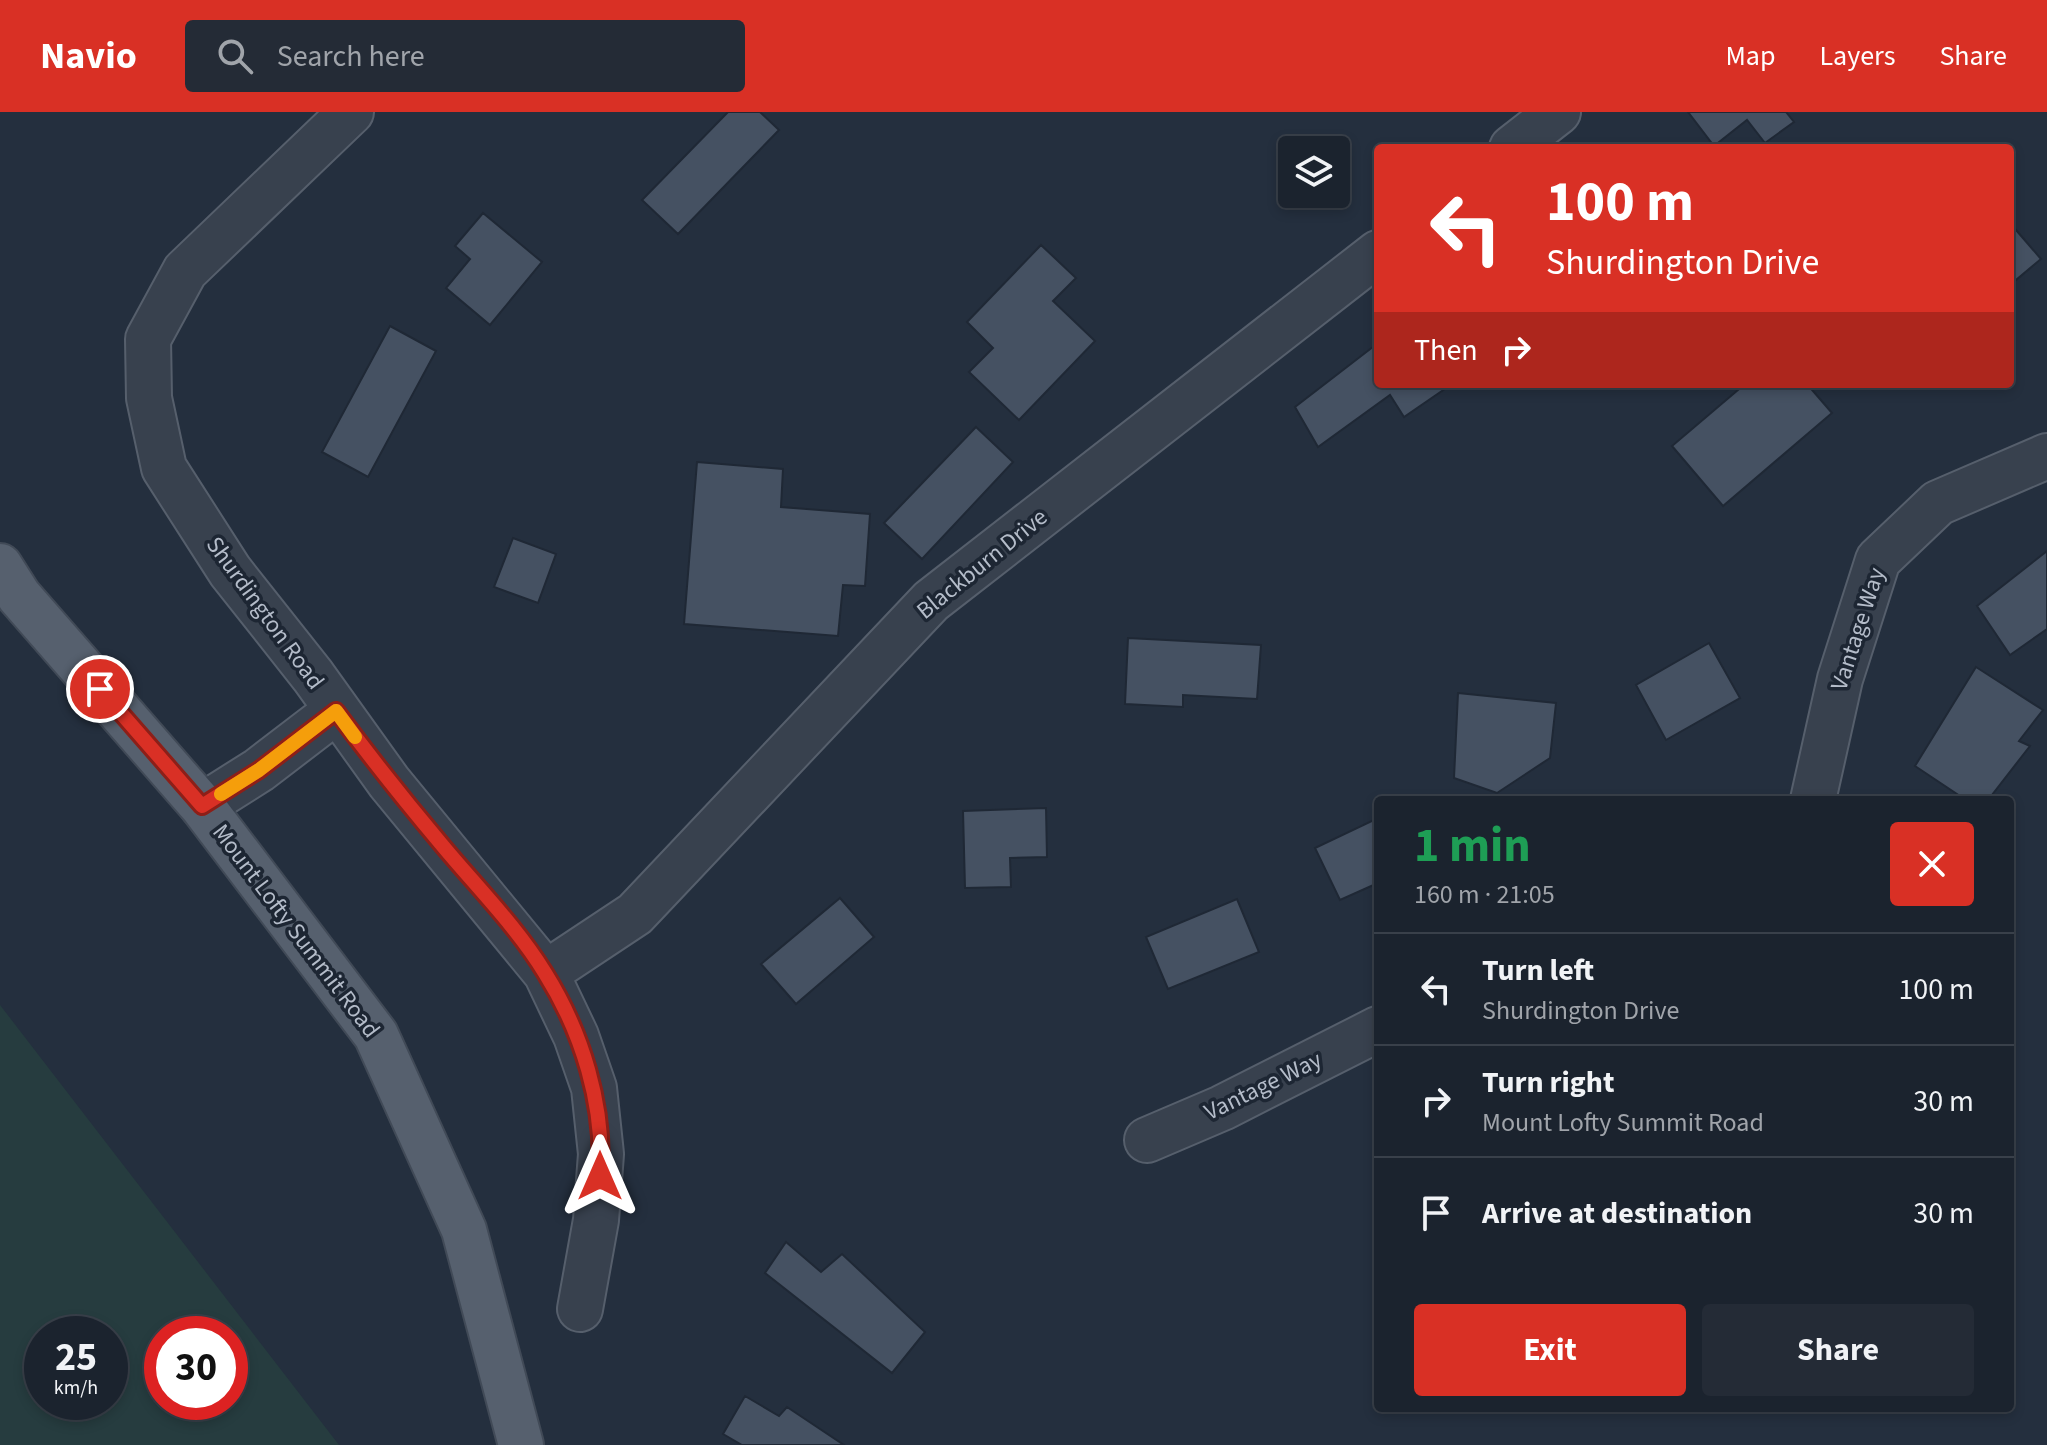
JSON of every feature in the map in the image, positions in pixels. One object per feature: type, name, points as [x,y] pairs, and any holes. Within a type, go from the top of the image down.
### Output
[{"type":"main road","name":"Mount Lofty Summit Road","points":[[0,566],[19,596],[202,806],[376,1035],[464,1230],[521,1445]]},
{"type":"street","name":"Shurdington Road","points":[[351,112],[185,271],[148,339],[149,398],[164,468],[230,571],[313,676],[389,782],[546,973],[576,1036],[594,1088],[601,1154],[596,1220],[580,1309]]},
{"type":"street","points":[[1517,144],[1558,112]]},
{"type":"street","name":"Blackburn Drive","points":[[546,973],[635,914],[931,601],[1374,256]]},
{"type":"street","name":"Vantage Way","points":[[1814,796],[1840,679],[1878,560],[1938,503],[2047,456]]},
{"type":"street","points":[[202,806],[259,770],[336,711]]},
{"type":"street","name":"Vantage Way","points":[[1147,1140],[1222,1108],[1374,1031]]},
{"type":"green space","points":[[0,1005],[240,1316],[144,1316],[144,1420],[248,1420],[248,1327],[339,1445],[0,1445]]},
{"type":"building","points":[[728,112],[760,112],[779,130],[678,234],[642,200]]},
{"type":"building","points":[[1688,112],[1786,112],[1794,122],[1765,143],[1747,120],[1712,144]]},
{"type":"building","points":[[483,213],[542,262],[490,325],[446,288],[470,259],[455,246]]},
{"type":"building","points":[[2014,228],[2041,259],[2014,282]]},
{"type":"building","points":[[1041,245],[1076,278],[1053,301],[1095,341],[1019,420],[969,372],[993,348],[967,322]]},
{"type":"building","points":[[390,326],[436,351],[368,477],[322,452]]},
{"type":"building","points":[[1374,346],[1374,388],[1446,388],[1404,417],[1390,395],[1318,447],[1295,407]]},
{"type":"building","points":[[1740,388],[1810,388],[1832,413],[1723,506],[1672,446]]},
{"type":"building","points":[[976,427],[1013,462],[922,559],[884,523]]},
{"type":"building","points":[[697,462],[783,469],[781,507],[870,514],[865,586],[843,585],[838,636],[684,624]]},
{"type":"building","points":[[513,538],[556,554],[538,603],[494,587]]},
{"type":"building","points":[[2047,551],[2047,629],[2010,655],[1977,606]]},
{"type":"building","points":[[1128,638],[1261,645],[1257,699],[1183,695],[1183,707],[1125,704]]},
{"type":"building","points":[[1709,643],[1740,698],[1666,740],[1636,685]]},
{"type":"building","points":[[1976,667],[2043,710],[2019,741],[2030,746],[1991,796],[1960,796],[1915,766]]},
{"type":"building","points":[[1458,693],[1556,703],[1550,758],[1497,793],[1454,778]]},
{"type":"building","points":[[1046,808],[1047,857],[1010,858],[1011,887],[965,888],[963,811]]},
{"type":"building","points":[[1374,820],[1374,885],[1340,900],[1315,848]]},
{"type":"building","points":[[840,898],[874,937],[796,1004],[761,964]]},
{"type":"building","points":[[1237,899],[1259,952],[1168,989],[1146,937]]},
{"type":"building","points":[[786,1242],[821,1272],[842,1254],[925,1332],[892,1373],[765,1273]]},
{"type":"building","points":[[745,1396],[779,1416],[787,1407],[844,1445],[742,1445],[723,1434]]},
{"type":"slow traffic","points":[[221,794],[259,770],[336,711],[355,737]]},
{"type":"route","points":[[100,689],[202,806],[259,770],[336,711],[389,782],[546,973],[576,1036],[594,1088],[601,1154],[600,1176]]}]
